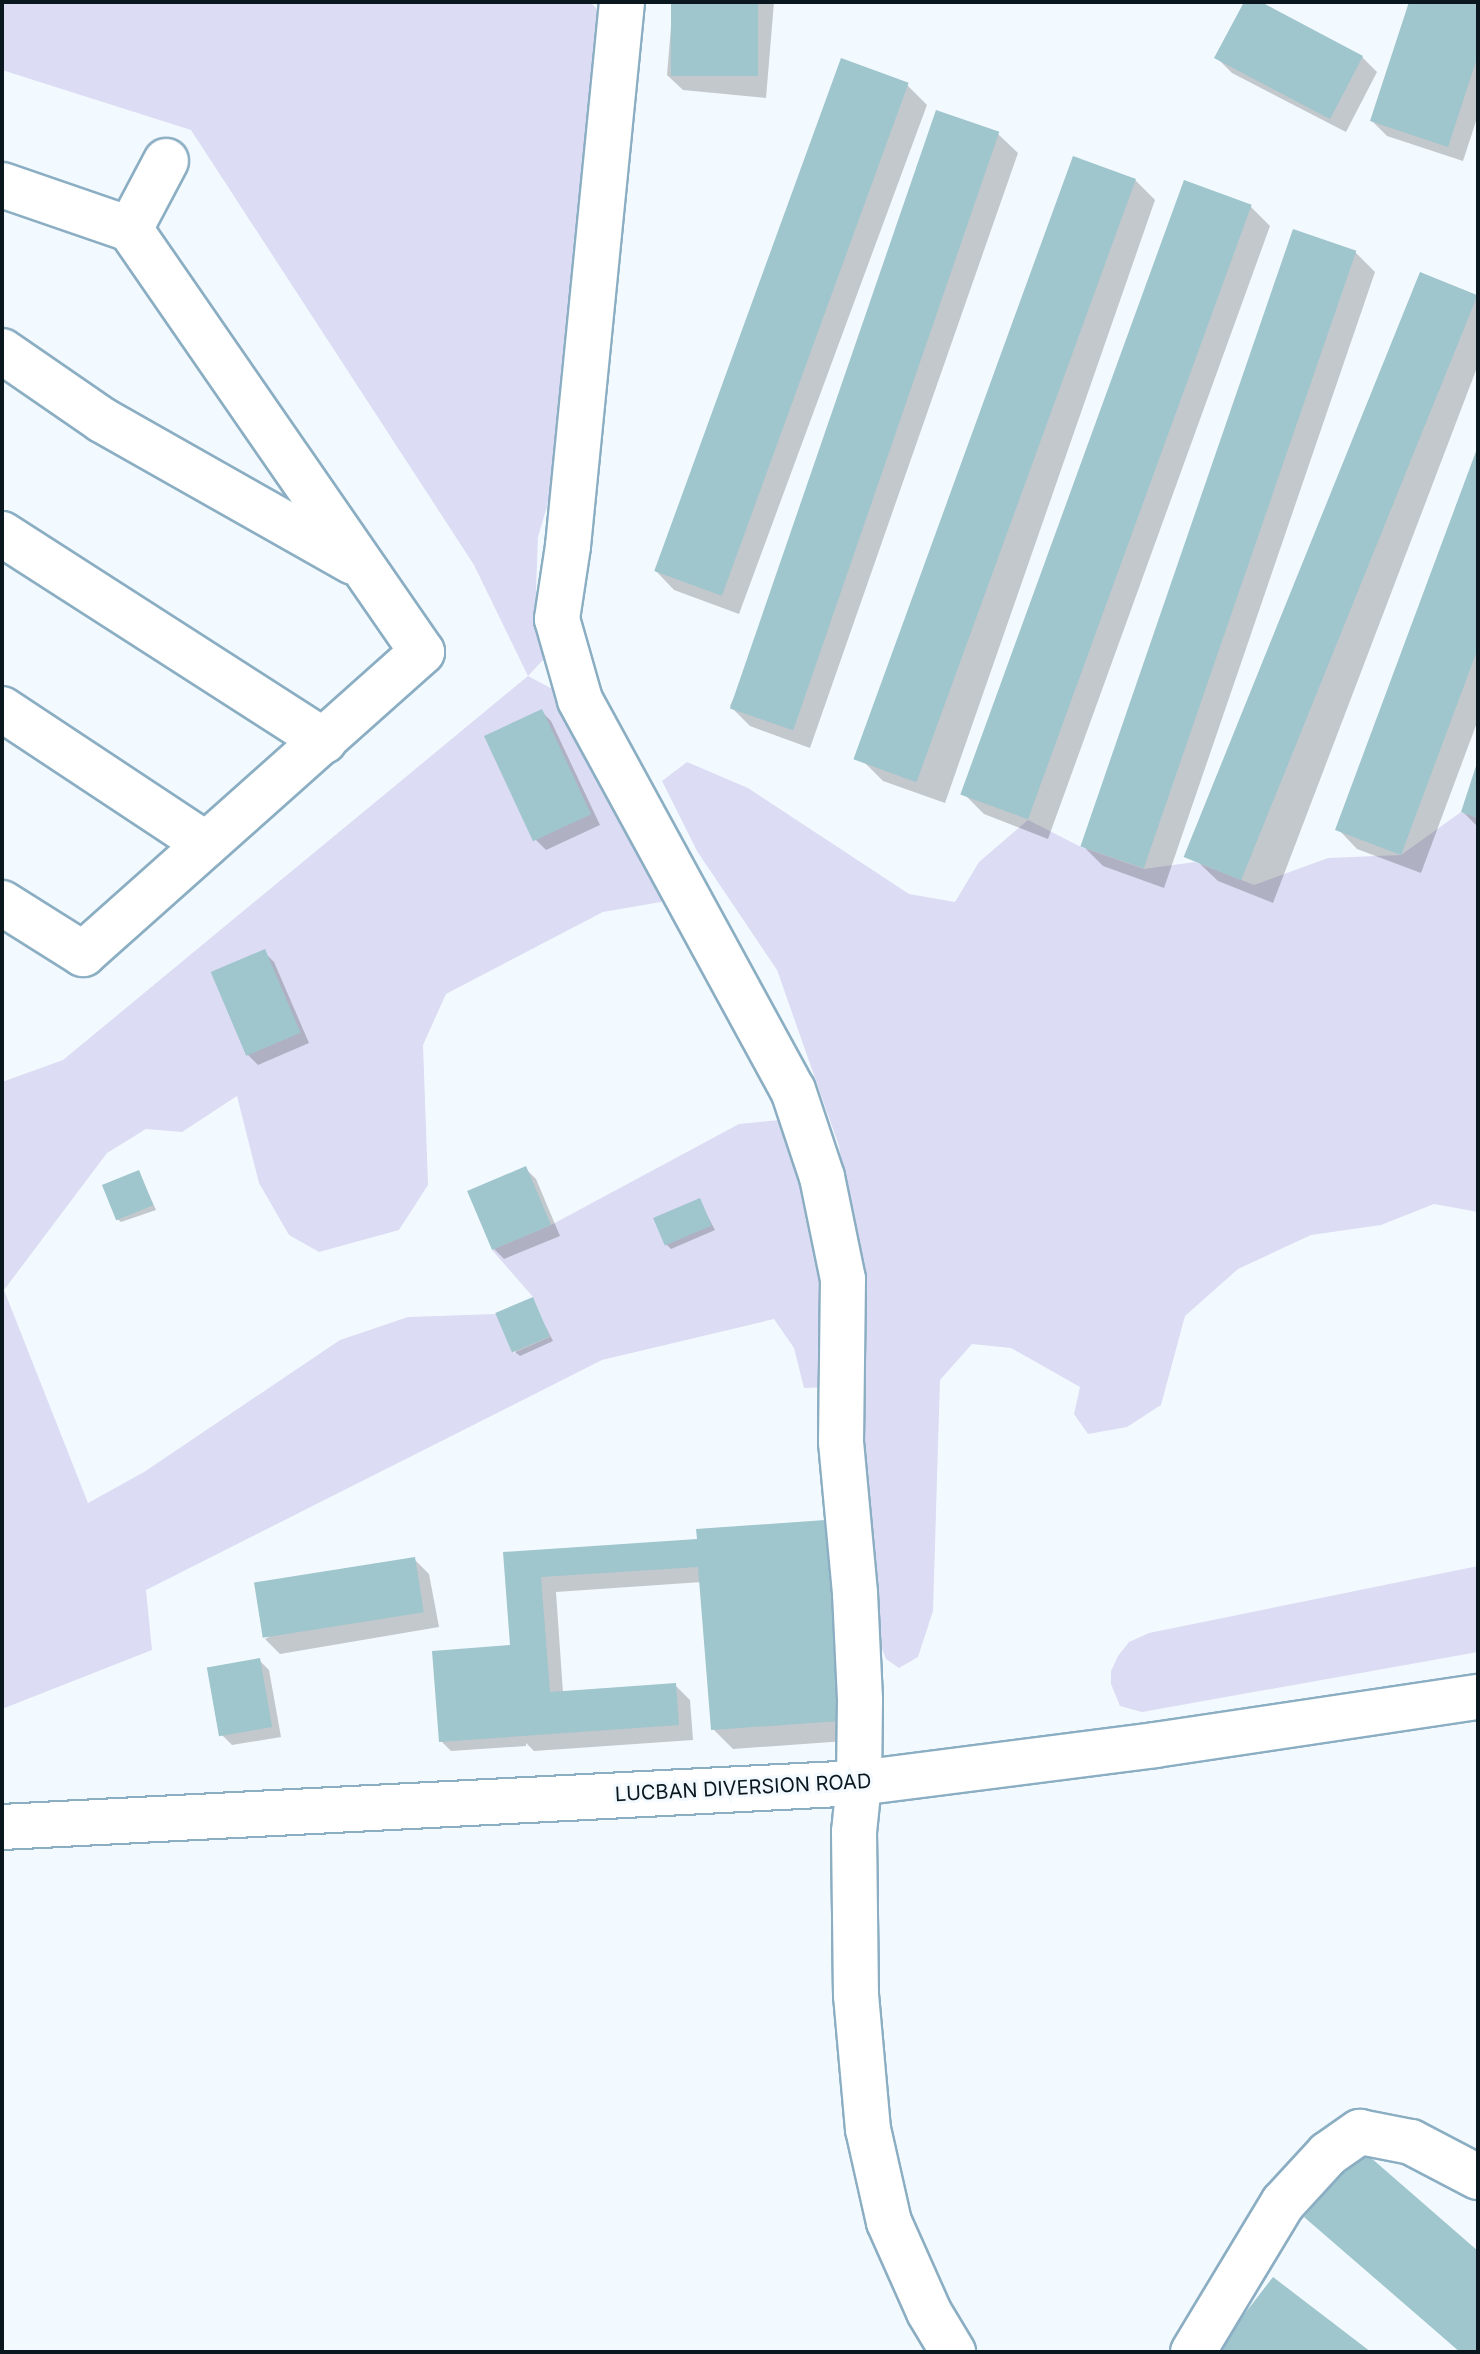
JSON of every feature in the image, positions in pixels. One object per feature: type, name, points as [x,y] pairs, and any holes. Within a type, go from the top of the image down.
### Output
[{"type":"street","points":[[622,2],[568,546],[557,619],[580,700],[793,1090],[822,1177],[843,1279],[841,1442],[855,1593],[859,1783],[854,1832],[856,1995],[868,2129],[889,2222],[929,2312],[953,2352]]},
{"type":"street","points":[[130,229],[166,161]]},
{"type":"street","points":[[2,185],[130,229],[422,652],[83,954],[2,903]]},
{"type":"street","points":[[2,351],[102,420],[362,568]]},
{"type":"street","points":[[2,534],[324,741]]},
{"type":"street","points":[[2,709],[206,844]]},
{"type":"street","name":"LUCBAN DIVERSION ROAD","points":[[2,1827],[859,1783],[1155,1745],[1478,1697]]},
{"type":"street","points":[[1193,2352],[1283,2203],[1328,2154],[1360,2132],[1411,2142],[1478,2177]]},
{"type":"shaded area","points":[[2,2],[590,2],[606,18],[560,462],[538,537],[536,589],[543,660],[528,676],[474,565],[191,130],[2,70]]},
{"type":"shaded area","points":[[528,676],[558,692],[670,890],[661,902],[603,912],[446,994],[423,1045],[428,1185],[399,1230],[319,1252],[289,1235],[259,1183],[237,1096],[182,1132],[146,1129],[107,1153],[4,1290],[88,1503],[144,1472],[340,1340],[408,1317],[496,1314],[514,1353],[550,1337],[533,1297],[492,1250],[551,1225],[739,1124],[780,1120],[793,1129],[834,1261],[831,1387],[804,1388],[794,1348],[774,1319],[602,1360],[146,1590],[152,1650],[2,1709],[2,1082],[63,1060]]},
{"type":"shaded area","points":[[687,762],[748,788],[909,894],[955,902],[979,862],[1028,820],[1081,847],[1144,869],[1195,862],[1254,885],[1328,858],[1401,855],[1461,812],[1478,818],[1478,1212],[1434,1204],[1381,1225],[1311,1235],[1238,1269],[1185,1316],[1161,1405],[1127,1427],[1088,1434],[1074,1414],[1080,1387],[1011,1348],[972,1344],[940,1380],[933,1611],[918,1657],[899,1668],[886,1659],[875,1631],[863,1538],[862,1295],[839,1146],[777,970],[697,851],[662,781]]},
{"type":"shaded area","points":[[1478,1566],[1478,1652],[1142,1712],[1120,1706],[1111,1684],[1111,1671],[1118,1656],[1129,1642],[1149,1633]]},
{"type":"building","points":[[671,2],[758,2],[758,76],[671,76]]},
{"type":"building","points":[[1244,2],[1261,2],[1363,56],[1330,119],[1214,58]]},
{"type":"building","points":[[1409,2],[1478,2],[1478,55],[1448,147],[1370,121]]},
{"type":"building","points":[[841,58],[909,83],[722,596],[654,571]]},
{"type":"building","points":[[936,110],[999,132],[793,730],[730,709]]},
{"type":"building","points":[[1073,156],[1136,179],[916,782],[853,759]]},
{"type":"building","points":[[1184,180],[1252,205],[1028,819],[960,795]]},
{"type":"building","points":[[1293,229],[1356,251],[1144,868],[1080,846]]},
{"type":"building","points":[[1420,272],[1477,295],[1241,880],[1184,857]]},
{"type":"building","points":[[1478,446],[1478,648],[1401,855],[1335,830]]},
{"type":"building","points":[[542,709],[591,814],[533,841],[484,736]]},
{"type":"building","points":[[1478,763],[1478,818],[1461,812]]},
{"type":"building","points":[[265,949],[301,1033],[246,1056],[211,972]]},
{"type":"building","points":[[526,1166],[551,1225],[492,1250],[467,1191]]},
{"type":"building","points":[[139,1170],[153,1205],[116,1220],[102,1185]]},
{"type":"building","points":[[700,1198],[712,1226],[665,1246],[653,1218]]},
{"type":"building","points":[[533,1297],[550,1337],[512,1353],[495,1313]]},
{"type":"building","points":[[825,1520],[840,1721],[711,1730],[698,1567],[541,1577],[550,1692],[676,1683],[679,1725],[439,1742],[432,1651],[510,1645],[503,1552],[697,1539],[696,1529]]},
{"type":"building","points":[[415,1557],[424,1612],[263,1638],[254,1582]]},
{"type":"building","points":[[260,1658],[272,1727],[219,1736],[207,1667]]},
{"type":"building","points":[[1362,2150],[1478,2251],[1478,2352],[1460,2352],[1304,2217]]},
{"type":"building","points":[[1273,2277],[1371,2352],[1215,2352]]}]
